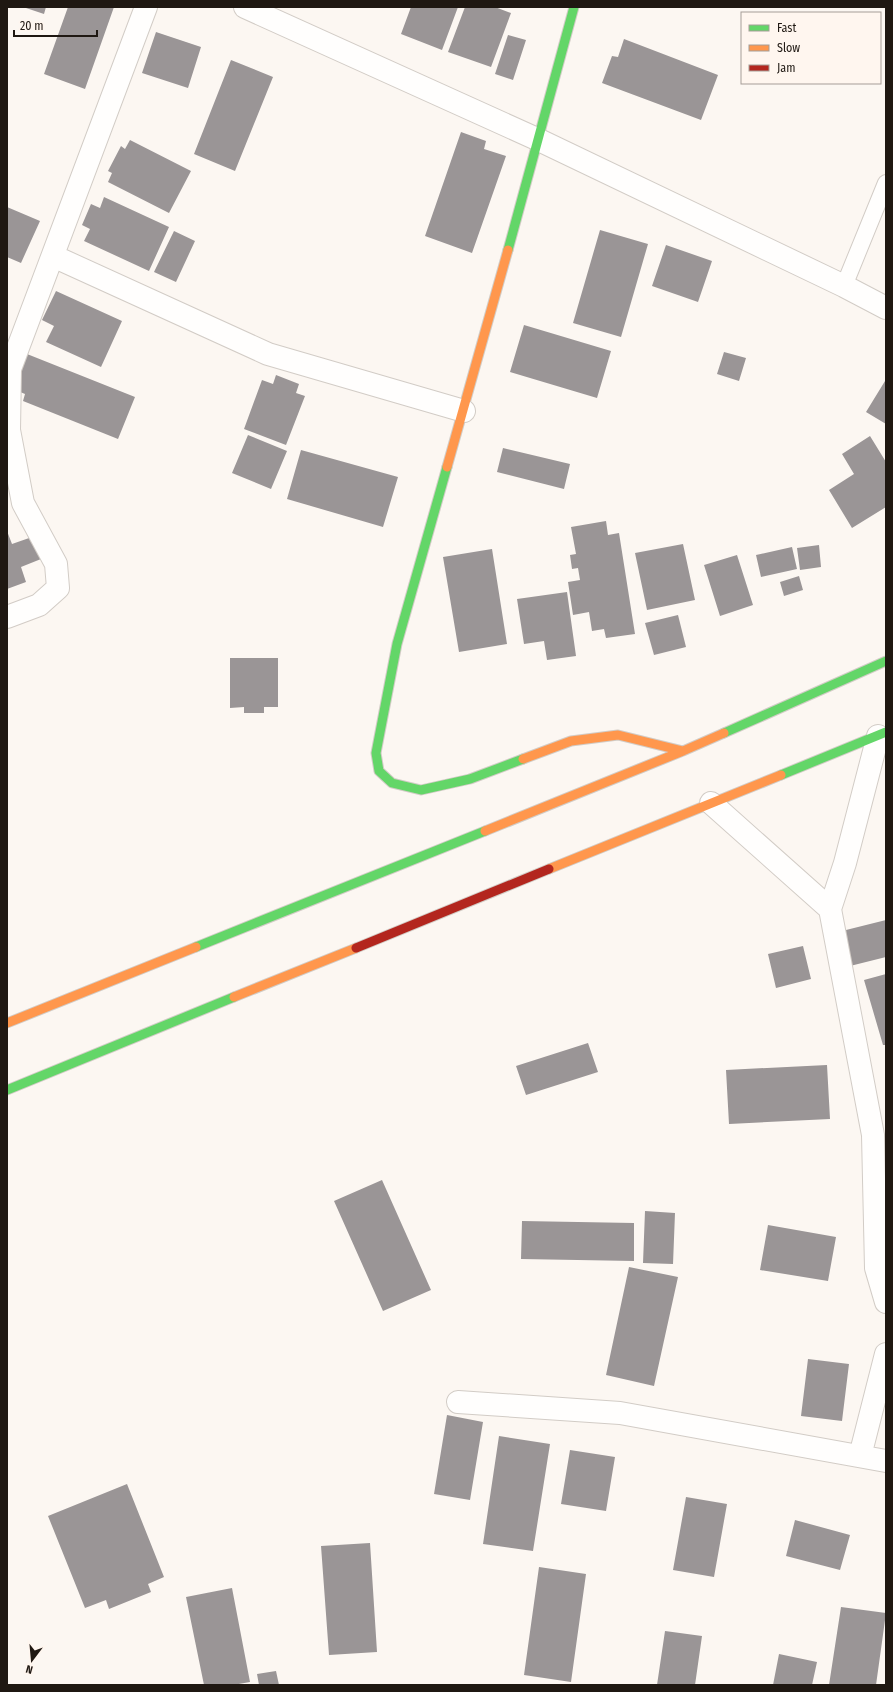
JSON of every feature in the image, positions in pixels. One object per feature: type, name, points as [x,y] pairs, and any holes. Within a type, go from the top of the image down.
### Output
[{"type":"main road","points":[[574,7],[464,411],[397,644],[376,753],[379,772],[392,783],[421,790],[470,779],[570,741],[618,735],[683,751]]},
{"type":"main road","points":[[7,1023],[683,751],[886,662]]},
{"type":"main road","points":[[7,1090],[882,734]]},
{"type":"street","points":[[7,617],[39,605],[58,588],[56,564],[23,504],[9,430],[10,369],[146,7]]},
{"type":"street","points":[[245,7],[539,140],[844,286],[886,308]]},
{"type":"street","points":[[53,256],[268,354],[464,411]]},
{"type":"street","points":[[882,734],[845,863],[830,909],[880,1134],[876,1268],[886,1302]]},
{"type":"street","points":[[712,803],[830,909]]},
{"type":"street","points":[[860,1456],[886,1354]]},
{"type":"street","points":[[458,1402],[620,1413],[886,1461]]},
{"type":"lane","points":[[844,286],[886,183]]},
{"type":"building","points":[[23,7],[46,7],[44,14]]},
{"type":"building","points":[[68,7],[114,7],[85,89],[44,74]]},
{"type":"building","points":[[411,7],[458,7],[442,50],[401,34]]},
{"type":"building","points":[[465,7],[495,7],[511,13],[491,67],[448,52]]},
{"type":"building","points":[[156,32],[201,47],[188,88],[142,73]]},
{"type":"building","points":[[508,35],[526,40],[513,80],[495,74]]},
{"type":"building","points":[[624,39],[718,75],[701,120],[602,83],[612,56],[618,57]]},
{"type":"building","points":[[231,60],[273,77],[235,171],[194,154]]},
{"type":"building","points":[[461,132],[486,141],[484,149],[506,156],[472,253],[425,236]]},
{"type":"building","points":[[130,140],[191,171],[169,213],[108,182],[112,173],[108,171],[121,146],[125,149]]},
{"type":"building","points":[[104,197],[169,227],[149,271],[84,241],[90,229],[82,225],[91,204],[100,208]]},
{"type":"building","points":[[7,207],[40,221],[21,263],[7,257]]},
{"type":"building","points":[[600,230],[648,244],[621,337],[573,323]]},
{"type":"building","points":[[174,231],[195,241],[176,282],[154,272]]},
{"type":"building","points":[[666,245],[712,261],[698,302],[652,286]]},
{"type":"building","points":[[56,291],[122,321],[101,367],[46,342],[54,326],[42,320]]},
{"type":"building","points":[[524,325],[611,351],[597,398],[510,372]]},
{"type":"building","points":[[724,352],[746,358],[739,381],[717,374]]},
{"type":"building","points":[[27,354],[135,397],[118,439],[23,401],[25,394],[13,389]]},
{"type":"building","points":[[276,375],[299,384],[296,393],[305,396],[286,445],[244,429],[262,380],[273,384]]},
{"type":"building","points":[[886,381],[886,424],[866,412]]},
{"type":"building","points":[[248,435],[287,451],[271,489],[232,473]]},
{"type":"building","points":[[870,436],[886,462],[886,507],[852,528],[829,490],[854,474],[842,454]]},
{"type":"building","points":[[503,448],[570,464],[564,489],[497,472]]},
{"type":"building","points":[[301,450],[398,477],[383,527],[287,499]]},
{"type":"building","points":[[606,521],[608,535],[619,533],[635,634],[606,638],[604,629],[592,631],[589,612],[573,615],[568,582],[580,580],[578,568],[572,569],[570,555],[576,554],[571,527]]},
{"type":"building","points":[[7,531],[12,544],[32,537],[41,559],[21,567],[26,582],[7,589]]},
{"type":"building","points":[[683,544],[695,600],[647,610],[635,553]]},
{"type":"building","points":[[819,545],[821,567],[800,570],[797,548]]},
{"type":"building","points":[[792,547],[797,569],[761,577],[756,555]]},
{"type":"building","points":[[492,549],[507,644],[459,652],[443,557]]},
{"type":"building","points":[[737,555],[753,605],[720,616],[704,565]]},
{"type":"building","points":[[799,576],[803,590],[784,596],[780,582]]},
{"type":"building","points":[[567,592],[576,656],[547,660],[544,641],[524,644],[517,599]]},
{"type":"building","points":[[678,615],[686,647],[654,655],[645,623]]},
{"type":"building","points":[[230,658],[278,658],[278,707],[264,707],[264,713],[244,713],[244,707],[230,708]]},
{"type":"building","points":[[886,920],[886,957],[846,967],[838,932]]},
{"type":"building","points":[[803,946],[811,979],[776,988],[768,954]]},
{"type":"building","points":[[886,974],[886,1045],[883,1045],[864,980]]},
{"type":"building","points":[[588,1043],[598,1072],[526,1095],[516,1066]]},
{"type":"building","points":[[827,1065],[830,1119],[729,1124],[726,1070]]},
{"type":"building","points":[[382,1180],[431,1290],[383,1311],[334,1201]]},
{"type":"building","points":[[645,1211],[675,1213],[673,1264],[643,1263]]},
{"type":"building","points":[[522,1221],[634,1223],[634,1261],[521,1259]]},
{"type":"building","points":[[768,1225],[836,1237],[828,1281],[760,1270]]},
{"type":"building","points":[[629,1267],[678,1277],[654,1386],[606,1375]]},
{"type":"building","points":[[808,1359],[849,1364],[842,1421],[801,1416]]},
{"type":"building","points":[[447,1415],[483,1422],[470,1500],[434,1494]]},
{"type":"building","points":[[499,1436],[550,1444],[533,1551],[483,1544]]},
{"type":"building","points":[[570,1450],[615,1457],[606,1511],[561,1504]]},
{"type":"building","points":[[127,1484],[164,1577],[148,1584],[151,1592],[109,1609],[106,1600],[85,1608],[48,1516]]},
{"type":"building","points":[[686,1497],[727,1504],[714,1577],[673,1570]]},
{"type":"building","points":[[795,1520],[850,1535],[840,1570],[786,1556]]},
{"type":"building","points":[[370,1543],[377,1652],[329,1655],[321,1546]]},
{"type":"building","points":[[539,1567],[586,1574],[571,1682],[524,1675]]},
{"type":"building","points":[[232,1588],[250,1682],[233,1685],[204,1685],[186,1597]]},
{"type":"building","points":[[841,1607],[886,1613],[876,1685],[829,1685]]},
{"type":"building","points":[[665,1631],[702,1636],[695,1685],[657,1685]]},
{"type":"building","points":[[779,1654],[817,1662],[812,1685],[773,1685]]},
{"type":"building","points":[[276,1671],[279,1685],[259,1685],[257,1674]]},
{"type":"traffic: fast","points":[[508,250],[574,7]]},
{"type":"traffic: fast","points":[[447,467],[397,644],[376,753],[379,771],[392,783],[421,790],[470,779],[523,759]]},
{"type":"traffic: fast","points":[[724,733],[886,661]]},
{"type":"traffic: fast","points":[[781,775],[886,732]]},
{"type":"traffic: fast","points":[[196,947],[485,831]]},
{"type":"traffic: fast","points":[[7,1090],[234,997]]},
{"type":"traffic: slow","points":[[447,467],[508,250]]},
{"type":"traffic: slow","points":[[485,831],[724,733]]},
{"type":"traffic: slow","points":[[523,759],[571,741],[618,735],[683,751]]},
{"type":"traffic: slow","points":[[549,869],[781,775]]},
{"type":"traffic: slow","points":[[7,1023],[196,947]]},
{"type":"traffic: slow","points":[[234,997],[356,948]]},
{"type":"traffic: jam","points":[[356,948],[549,869]]}]
